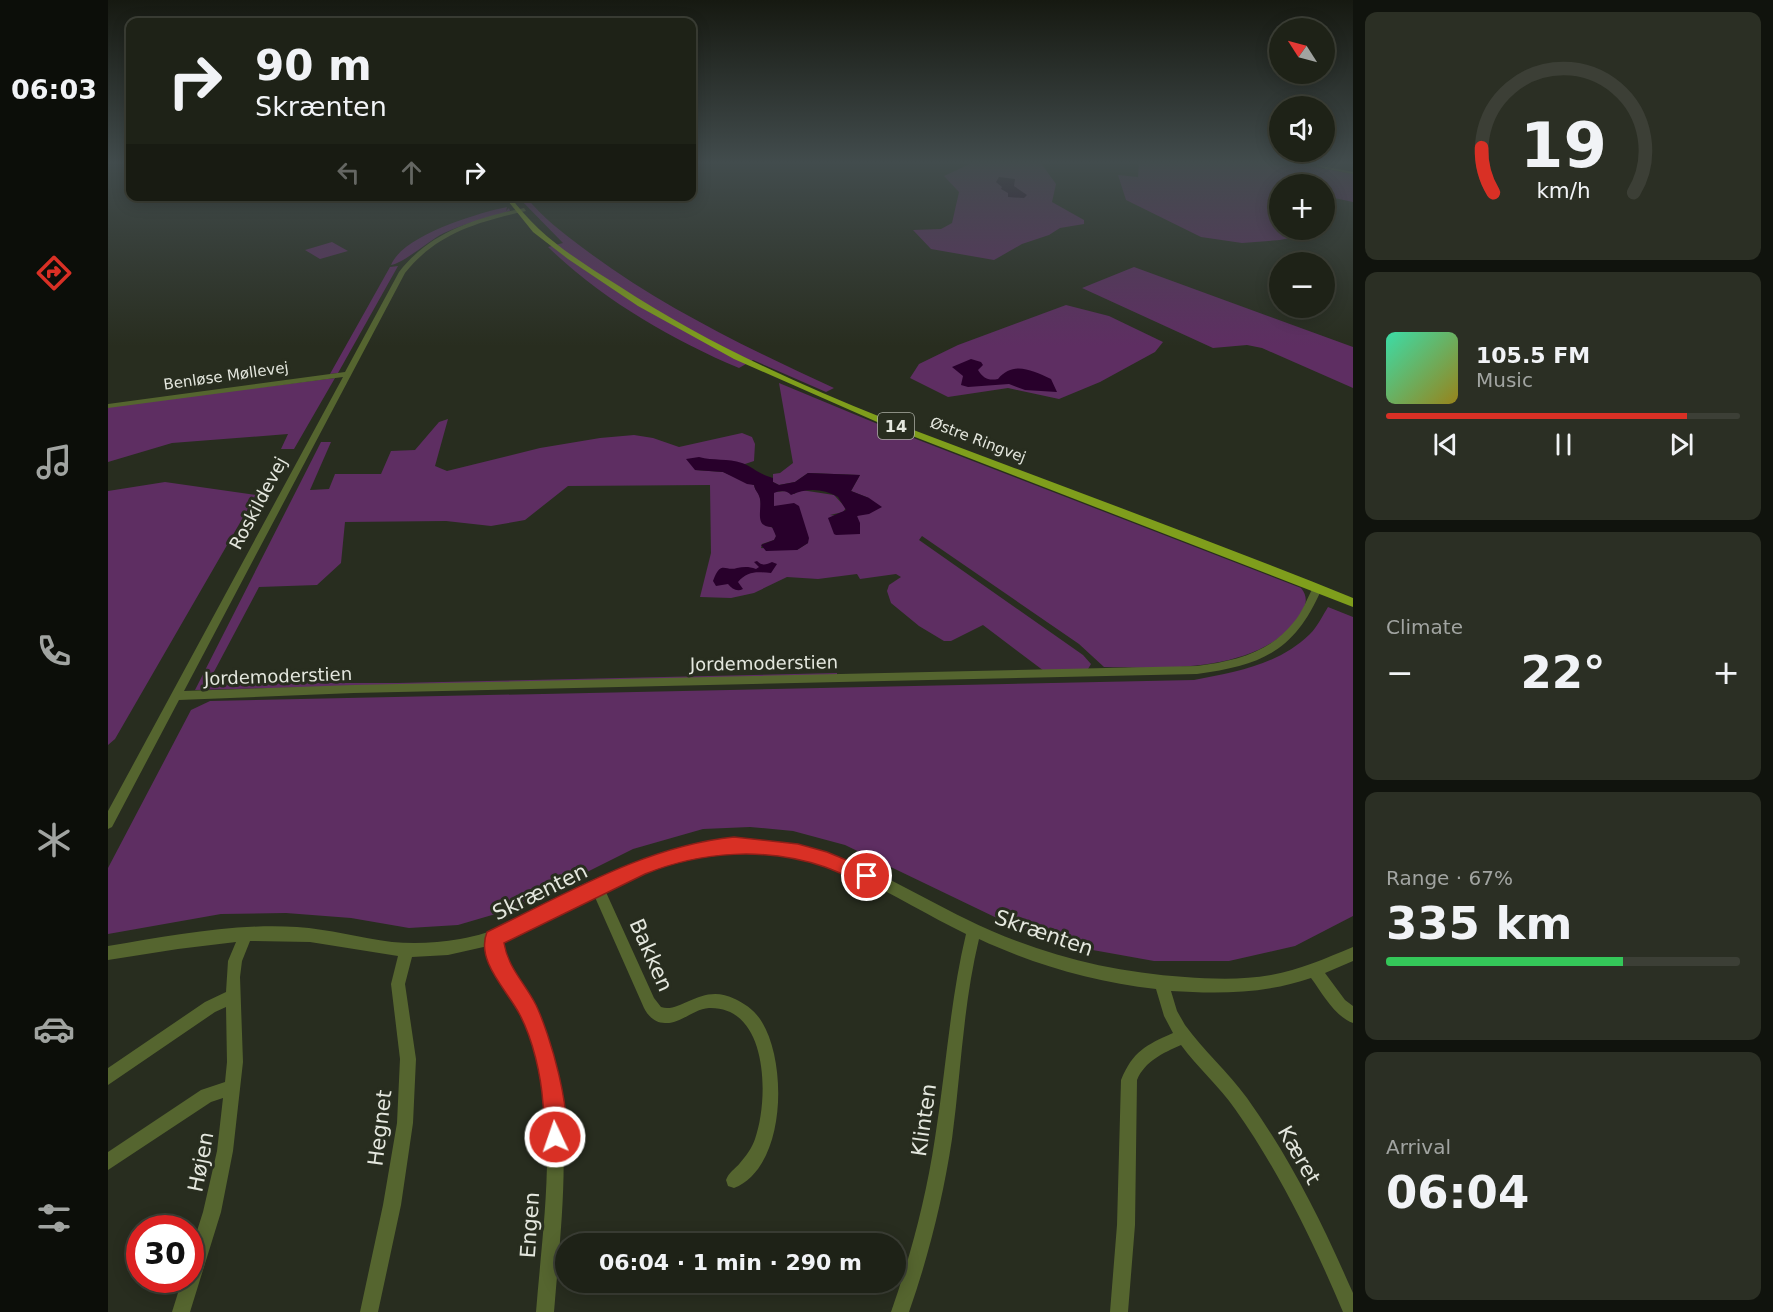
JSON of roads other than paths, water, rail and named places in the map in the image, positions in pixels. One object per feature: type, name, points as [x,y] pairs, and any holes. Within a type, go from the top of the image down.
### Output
[{"type":"main road","name":"Østre Ringvej","points":[[533,224],[547,240],[630,298],[678,326],[803,387],[908,431],[1353,603]]},
{"type":"street","name":"Roskildevej","points":[[108,823],[406,265],[430,244],[477,224]]},
{"type":"street","name":"Benløse Møllevej","points":[[108,406],[347,374]]},
{"type":"street","name":"Jordemoderstien","points":[[176,696],[401,688],[1197,670],[1247,661],[1280,644],[1301,622],[1317,588]]},
{"type":"street","name":"Skrænten","points":[[108,953],[181,941],[246,934],[320,936],[407,950],[442,948],[494,938],[597,887],[665,858],[690,851],[734,845],[798,852],[842,865],[1003,944],[1058,964],[1123,979],[1162,983],[1249,985],[1273,982],[1314,971],[1353,954]]},
{"type":"street","name":"Bakken","points":[[597,887],[649,1003],[656,1012],[670,1016],[697,1003],[724,1002],[742,1010],[762,1039],[771,1079],[767,1125],[755,1160],[734,1180]]},
{"type":"street","name":"Klinten","points":[[900,1312],[916,1267],[935,1191],[948,1110],[959,998],[974,930]]},
{"type":"street","name":"Højen","points":[[181,1312],[214,1205],[225,1151],[233,1087],[235,961],[246,934]]},
{"type":"street","name":"Engen","points":[[494,938],[498,962],[532,1019],[543,1051],[554,1102],[554,1175],[545,1312]]},
{"type":"street","name":"Hegnet","points":[[369,1312],[392,1205],[405,1123],[409,1067],[398,984],[407,950]]},
{"type":"street","points":[[1314,971],[1340,1005],[1353,1016]]},
{"type":"street","name":"Kæret","points":[[1162,983],[1173,1022],[1183,1037],[1233,1094],[1260,1131],[1315,1228],[1352,1312]]},
{"type":"street","points":[[108,1077],[210,1007],[233,996]]},
{"type":"street","points":[[1119,1312],[1125,1245],[1129,1080],[1137,1061],[1146,1054],[1183,1037]]},
{"type":"street","name":"Højen","points":[[108,1162],[207,1096],[233,1087]]}]
